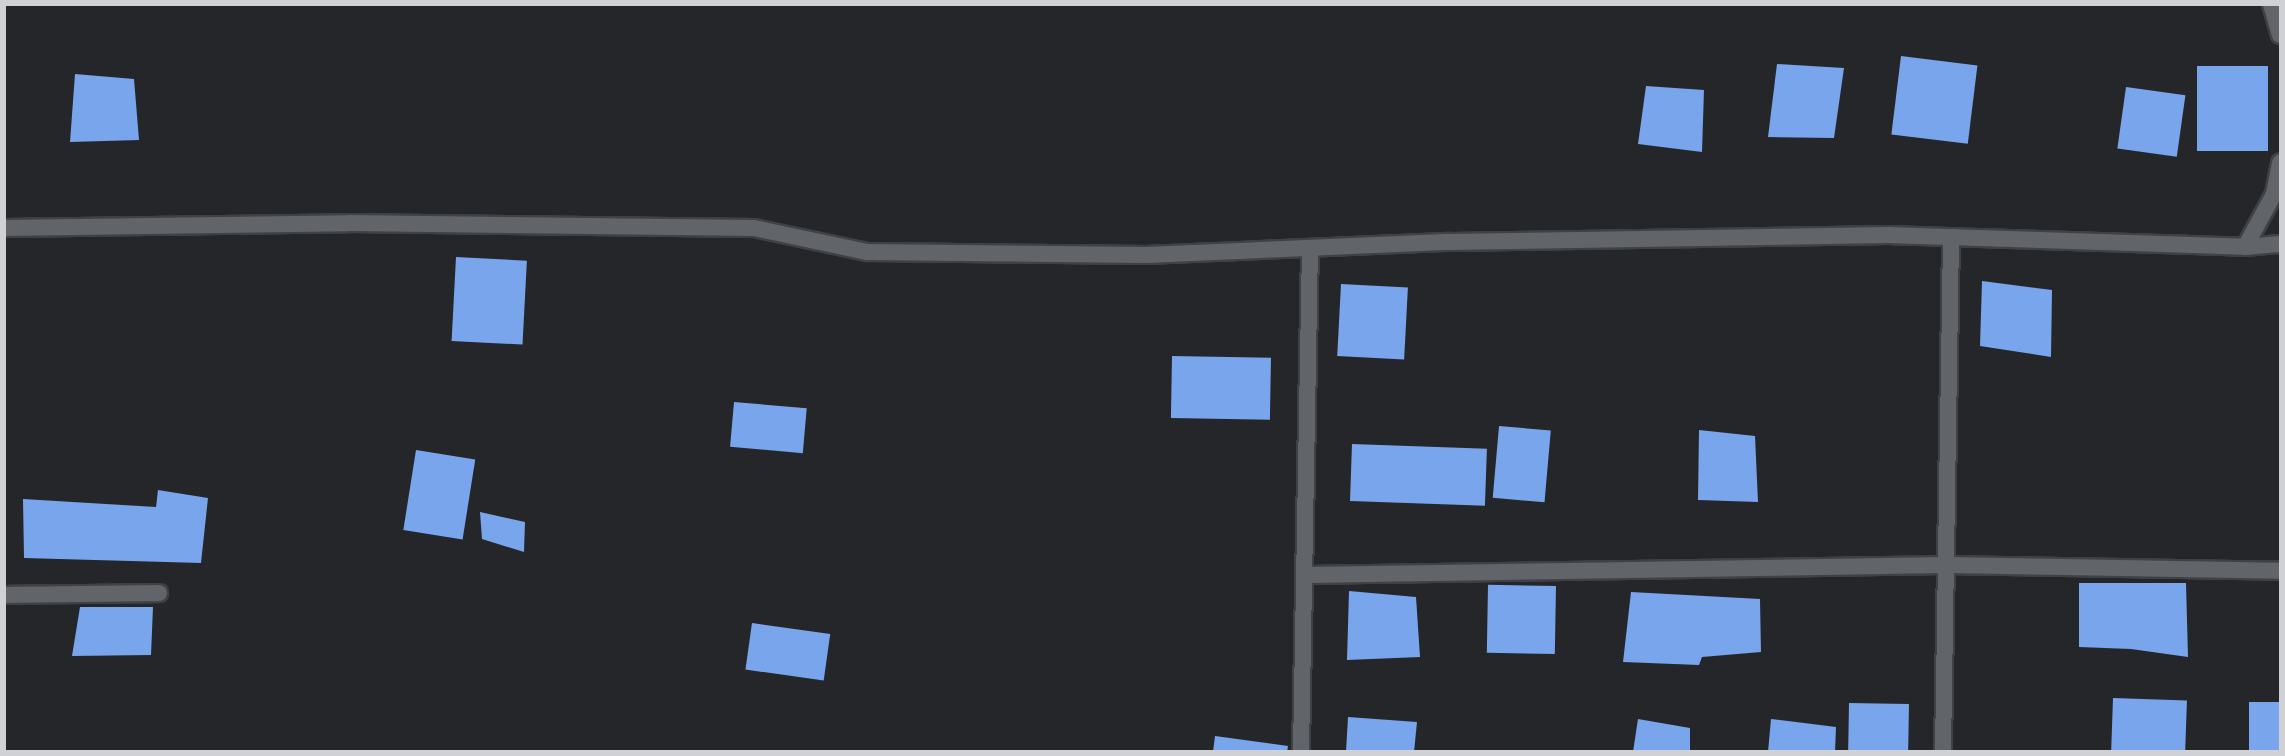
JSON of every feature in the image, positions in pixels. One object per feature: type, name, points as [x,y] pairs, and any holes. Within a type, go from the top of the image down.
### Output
[{"type":"street","points":[[2271,4],[2280,35]]},
{"type":"street","points":[[2245,247],[2274,194],[2280,163]]},
{"type":"street","points":[[4,228],[349,223],[754,228],[867,252],[1147,255],[1474,242],[1951,237],[2245,247],[2280,244]]},
{"type":"street","points":[[1943,752],[1951,237]]},
{"type":"street","points":[[1301,752],[1310,248]]},
{"type":"street","points":[[1305,575],[1946,565],[2280,571]]},
{"type":"street","points":[[4,595],[159,593]]},
{"type":"building","points":[[1901,56],[1977,65],[1968,144],[1891,134]]},
{"type":"building","points":[[1777,64],[1844,68],[1834,138],[1768,137]]},
{"type":"building","points":[[2197,66],[2268,66],[2268,151],[2197,151]]},
{"type":"building","points":[[75,74],[134,79],[139,140],[70,142]]},
{"type":"building","points":[[1646,86],[1704,90],[1702,152],[1638,144]]},
{"type":"building","points":[[2126,87],[2185,95],[2177,157],[2117,148]]},
{"type":"building","points":[[456,257],[527,261],[523,345],[452,341]]},
{"type":"building","points":[[1982,281],[2052,290],[2051,357],[1980,346]]},
{"type":"building","points":[[1341,284],[1408,288],[1404,359],[1337,356]]},
{"type":"building","points":[[1172,356],[1271,358],[1270,420],[1171,418]]},
{"type":"building","points":[[734,402],[807,408],[803,453],[730,447]]},
{"type":"building","points":[[1499,426],[1551,431],[1545,502],[1493,498]]},
{"type":"building","points":[[1699,430],[1755,436],[1758,502],[1698,500]]},
{"type":"building","points":[[1352,444],[1487,449],[1485,506],[1350,501]]},
{"type":"building","points":[[416,450],[475,459],[463,539],[403,530]]},
{"type":"building","points":[[158,490],[208,498],[201,563],[24,558],[23,499],[156,507]]},
{"type":"building","points":[[480,512],[525,522],[524,552],[482,539]]},
{"type":"building","points":[[2079,583],[2186,583],[2188,657],[2131,649],[2079,647]]},
{"type":"building","points":[[1488,585],[1556,586],[1555,654],[1487,653]]},
{"type":"building","points":[[1349,591],[1416,597],[1420,657],[1347,660]]},
{"type":"building","points":[[1631,592],[1760,599],[1761,652],[1702,657],[1699,665],[1623,662]]},
{"type":"building","points":[[80,607],[153,607],[151,655],[72,656]]},
{"type":"building","points":[[752,623],[830,634],[824,681],[745,670]]},
{"type":"building","points":[[2113,698],[2187,701],[2185,752],[2111,752]]},
{"type":"building","points":[[2249,702],[2280,702],[2280,752],[2249,752]]},
{"type":"building","points":[[1849,703],[1909,704],[1908,752],[1848,752]]},
{"type":"building","points":[[1348,717],[1417,722],[1414,752],[1346,752]]},
{"type":"building","points":[[1638,719],[1690,728],[1690,752],[1633,752]]},
{"type":"building","points":[[1771,719],[1836,727],[1835,752],[1768,752]]},
{"type":"building","points":[[1215,736],[1288,746],[1287,752],[1213,752]]}]
